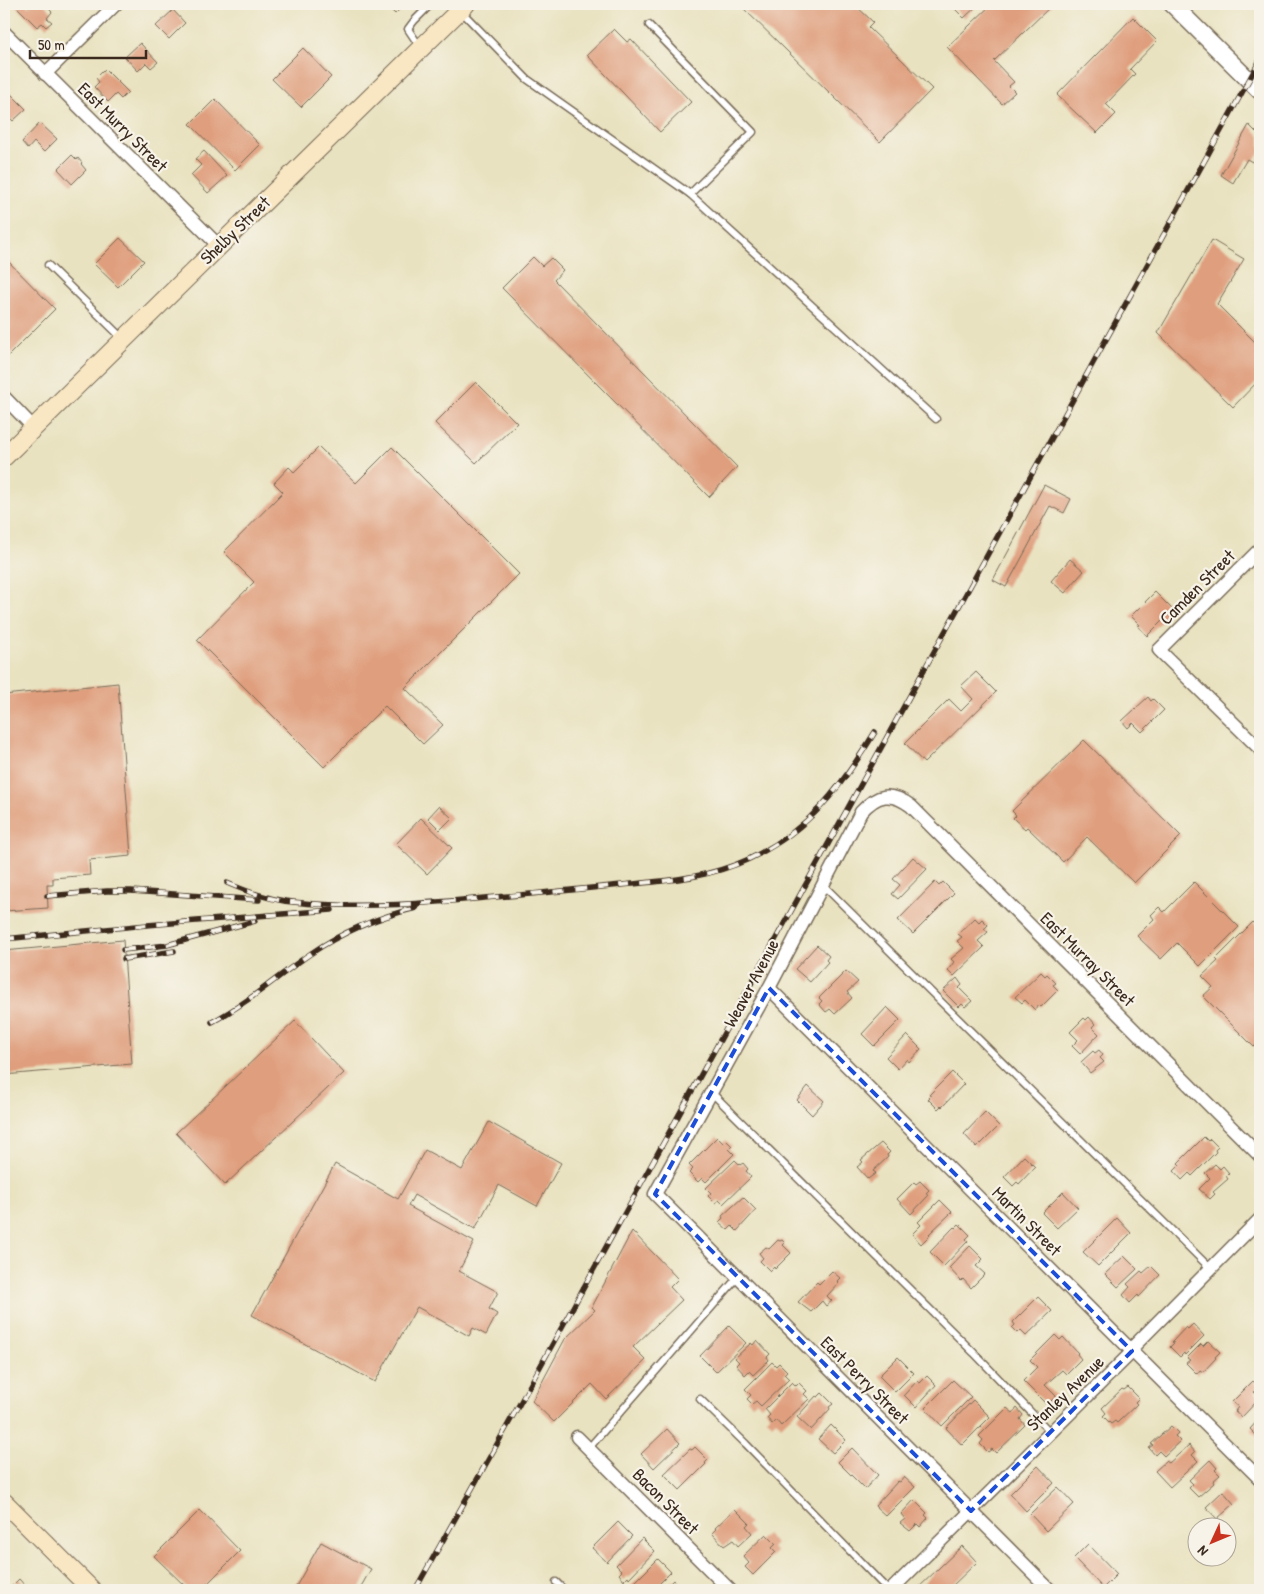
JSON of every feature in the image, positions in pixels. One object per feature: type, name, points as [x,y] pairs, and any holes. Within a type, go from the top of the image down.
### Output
[{"type":"main road","name":"Shelby Street","points":[[4,457],[463,7]]},
{"type":"main road","points":[[4,1502],[92,1590]]},
{"type":"street","points":[[45,74],[116,4]]},
{"type":"street","points":[[1172,4],[1260,91]]},
{"type":"street","name":"East Murry Street","points":[[4,32],[219,246]]},
{"type":"street","points":[[4,397],[34,428]]},
{"type":"street","name":"Camden Street","points":[[1260,549],[1159,650],[1260,749]]},
{"type":"street","name":"Weaver Avenue","points":[[655,1194],[768,988],[861,812],[868,804],[885,796]]},
{"type":"street","name":"East Murray Street","points":[[885,796],[893,797],[911,806],[1260,1156]]},
{"type":"street","name":"Martin Street","points":[[768,988],[1260,1479]]},
{"type":"street","name":"East Perry Street","points":[[655,1194],[1050,1590]]},
{"type":"street","name":"Stanley Avenue","points":[[889,1590],[1132,1351],[1134,1346],[1260,1219]]},
{"type":"street","name":"Bacon Street","points":[[577,1437],[730,1590]]},
{"type":"lane","points":[[421,48],[408,30],[414,21],[432,4]]},
{"type":"lane","points":[[463,7],[528,78],[690,194],[936,419]]},
{"type":"lane","points":[[649,25],[753,132],[690,194]]},
{"type":"lane","points":[[48,265],[124,340]]},
{"type":"lane","points":[[823,885],[1211,1269]]},
{"type":"lane","points":[[711,1092],[974,1353],[1050,1432]]},
{"type":"lane","points":[[588,1449],[738,1277]]},
{"type":"lane","points":[[700,1399],[889,1590]]},
{"type":"lane","points":[[556,1582],[564,1590]]},
{"type":"highlighted area","points":[[769,988],[1132,1351],[971,1511],[655,1194]]},
{"type":"building","points":[[20,4],[26,4],[29,7],[32,4],[44,4],[52,12],[47,18],[52,22],[46,27],[42,23],[37,27],[17,7]]},
{"type":"building","points":[[385,4],[405,4],[395,14]]},
{"type":"building","points":[[739,4],[854,4],[873,22],[868,27],[932,89],[880,142]]},
{"type":"building","points":[[950,4],[979,4],[964,18]]},
{"type":"building","points":[[992,4],[1053,4],[994,61],[1014,82],[1009,86],[1015,92],[1002,104],[947,47]]},
{"type":"building","points":[[173,10],[185,23],[169,39],[156,26]]},
{"type":"building","points":[[1133,17],[1157,41],[1130,69],[1135,74],[1106,104],[1116,114],[1097,133],[1057,95]]},
{"type":"building","points":[[614,29],[627,42],[631,39],[691,102],[660,132],[587,55]]},
{"type":"building","points":[[140,43],[158,62],[151,68],[146,63],[138,71],[125,57]]},
{"type":"building","points":[[303,48],[331,77],[301,107],[272,79]]},
{"type":"building","points":[[105,69],[128,92],[121,99],[116,94],[108,102],[94,87],[99,82],[96,78]]},
{"type":"building","points":[[9,92],[26,109],[13,121],[4,112],[4,97]]},
{"type":"building","points":[[215,99],[260,145],[235,170],[190,124]]},
{"type":"building","points":[[40,123],[57,139],[44,152],[34,142],[28,149],[22,142]]},
{"type":"building","points":[[1249,125],[1260,136],[1260,153],[1252,162],[1247,159],[1233,183],[1221,175]]},
{"type":"building","points":[[204,151],[227,176],[208,193],[191,175],[201,165],[195,159]]},
{"type":"building","points":[[72,155],[77,160],[78,158],[86,170],[72,184],[58,169]]},
{"type":"building","points":[[120,238],[144,261],[118,287],[94,264]]},
{"type":"building","points":[[1212,240],[1244,259],[1217,304],[1260,347],[1260,379],[1233,407],[1158,333]]},
{"type":"building","points":[[4,257],[55,309],[8,356],[4,352]]},
{"type":"building","points":[[533,257],[542,266],[551,258],[563,270],[554,280],[737,467],[709,497],[502,288]]},
{"type":"building","points":[[476,382],[517,423],[476,463],[435,423]]},
{"type":"building","points":[[319,447],[356,483],[392,447],[519,574],[405,688],[443,725],[423,744],[385,706],[324,767],[197,640],[254,582],[224,552],[283,492],[274,483],[289,467],[294,472]]},
{"type":"building","points":[[1044,485],[1071,499],[1064,513],[1050,506],[1006,587],[993,580]]},
{"type":"building","points":[[1070,559],[1084,571],[1065,593],[1051,581]]},
{"type":"building","points":[[1155,592],[1173,610],[1147,636],[1131,616]]},
{"type":"building","points":[[976,672],[996,692],[924,763],[905,743],[949,699],[961,711],[973,699],[961,686]]},
{"type":"building","points":[[118,683],[131,856],[89,860],[90,875],[53,878],[53,885],[47,885],[48,908],[4,911],[4,695]]},
{"type":"building","points":[[1148,697],[1151,701],[1153,699],[1164,710],[1142,732],[1133,723],[1128,728],[1122,721]]},
{"type":"building","points":[[1084,740],[1181,836],[1134,883],[1087,837],[1063,862],[1027,827],[1025,829],[1013,818],[1016,815],[1012,811]]},
{"type":"building","points":[[439,806],[452,818],[440,830],[428,818]]},
{"type":"building","points":[[421,818],[452,848],[427,874],[396,844]]},
{"type":"building","points":[[913,857],[927,869],[898,899],[892,894],[900,885],[893,879]]},
{"type":"building","points":[[935,882],[939,886],[943,882],[954,893],[913,934],[898,920]]},
{"type":"building","points":[[1194,882],[1239,927],[1200,966],[1177,943],[1161,959],[1137,936],[1154,919],[1151,915],[1159,907],[1164,912]]},
{"type":"building","points":[[975,918],[979,922],[982,919],[988,925],[984,929],[988,932],[978,941],[984,947],[954,976],[948,970],[954,962],[951,959],[964,948],[957,941],[962,937],[958,934]]},
{"type":"building","points":[[1253,922],[1260,930],[1260,1041],[1254,1047],[1203,996],[1213,987],[1202,976]]},
{"type":"building","points":[[123,940],[132,1064],[4,1075],[4,951]]},
{"type":"building","points":[[817,945],[829,956],[826,960],[828,962],[810,982],[795,969]]},
{"type":"building","points":[[846,971],[858,982],[847,992],[852,998],[835,1014],[830,1009],[826,1012],[819,1004],[822,1001],[819,998]]},
{"type":"building","points":[[1041,972],[1045,976],[1047,974],[1056,983],[1053,985],[1058,990],[1041,1007],[1039,1005],[1035,1010],[1025,1000],[1022,1003],[1015,997]]},
{"type":"building","points":[[957,978],[962,985],[959,988],[972,1001],[965,1007],[962,1004],[959,1007],[943,991]]},
{"type":"building","points":[[887,1007],[900,1020],[874,1046],[862,1034]]},
{"type":"building","points":[[1089,1017],[1095,1024],[1092,1027],[1099,1034],[1080,1054],[1072,1046],[1078,1040],[1070,1032],[1084,1018],[1086,1020]]},
{"type":"building","points":[[295,1021],[344,1073],[225,1185],[176,1133]]},
{"type":"building","points":[[907,1035],[921,1049],[909,1062],[907,1059],[898,1069],[886,1057]]},
{"type":"building","points":[[1099,1050],[1103,1055],[1100,1058],[1104,1062],[1090,1073],[1081,1062],[1093,1051],[1095,1053]]},
{"type":"building","points":[[952,1072],[964,1084],[938,1109],[928,1099],[931,1096],[929,1095]]},
{"type":"building","points":[[808,1086],[824,1101],[812,1115],[797,1100]]},
{"type":"building","points":[[985,1112],[999,1126],[976,1147],[964,1134]]},
{"type":"building","points":[[489,1122],[561,1163],[537,1206],[499,1185],[475,1229],[414,1195],[408,1206],[474,1242],[459,1271],[498,1292],[489,1309],[497,1314],[486,1335],[473,1328],[469,1336],[417,1307],[375,1382],[252,1315],[335,1164],[398,1199],[425,1150],[462,1170]]},
{"type":"building","points":[[717,1137],[723,1143],[726,1140],[732,1146],[729,1149],[734,1154],[706,1182],[702,1178],[698,1182],[689,1173],[693,1169],[689,1165]]},
{"type":"building","points":[[1204,1137],[1208,1141],[1210,1139],[1218,1147],[1215,1150],[1216,1152],[1192,1176],[1189,1173],[1182,1180],[1174,1171],[1180,1165],[1178,1163]]},
{"type":"building","points":[[881,1143],[890,1152],[887,1155],[888,1157],[873,1171],[876,1173],[868,1179],[857,1167],[863,1162],[861,1160]]},
{"type":"building","points":[[1024,1156],[1035,1167],[1019,1184],[1017,1182],[1013,1186],[1004,1177]]},
{"type":"building","points":[[735,1160],[740,1165],[743,1163],[751,1177],[723,1204],[719,1200],[715,1203],[708,1196],[711,1193],[706,1188]]},
{"type":"building","points":[[1215,1164],[1220,1169],[1223,1166],[1229,1173],[1226,1176],[1228,1179],[1213,1192],[1215,1194],[1210,1199],[1199,1189],[1210,1178],[1205,1173]]},
{"type":"building","points":[[920,1181],[929,1190],[926,1193],[928,1196],[911,1214],[897,1199],[914,1182],[916,1184]]},
{"type":"building","points":[[1063,1192],[1078,1208],[1057,1228],[1042,1213]]},
{"type":"building","points":[[743,1197],[756,1210],[737,1231],[732,1226],[728,1230],[719,1222],[723,1218],[722,1216]]},
{"type":"building","points":[[940,1200],[952,1212],[921,1244],[912,1234],[921,1225],[918,1222]]},
{"type":"building","points":[[1117,1218],[1131,1233],[1098,1266],[1083,1252]]},
{"type":"building","points":[[959,1224],[970,1235],[966,1239],[968,1241],[944,1266],[930,1252]]},
{"type":"building","points":[[632,1231],[678,1279],[670,1287],[682,1300],[633,1347],[646,1360],[606,1399],[592,1384],[554,1422],[532,1401],[565,1339],[595,1310],[592,1307]]},
{"type":"building","points":[[778,1240],[782,1240],[785,1243],[783,1245],[791,1253],[775,1269],[774,1267],[770,1271],[760,1261],[763,1258],[759,1253],[766,1247],[769,1249]]},
{"type":"building","points":[[970,1246],[983,1259],[976,1266],[985,1274],[971,1288],[963,1279],[961,1281],[949,1268]]},
{"type":"building","points":[[1124,1256],[1137,1269],[1118,1287],[1105,1274]]},
{"type":"building","points":[[1151,1266],[1160,1275],[1139,1297],[1138,1295],[1130,1303],[1123,1295],[1130,1287],[1127,1284],[1141,1271],[1143,1273]]},
{"type":"building","points":[[832,1271],[840,1278],[837,1281],[839,1283],[827,1296],[832,1301],[826,1306],[822,1301],[811,1312],[798,1302],[817,1282],[819,1284]]},
{"type":"building","points":[[1038,1297],[1052,1311],[1026,1336],[1020,1330],[1017,1333],[1012,1328],[1015,1325],[1013,1322]]},
{"type":"building","points":[[1193,1324],[1204,1336],[1185,1355],[1184,1353],[1180,1357],[1170,1347],[1174,1343],[1172,1342],[1186,1327],[1188,1329]]},
{"type":"building","points":[[729,1326],[746,1343],[716,1372],[700,1356]]},
{"type":"building","points":[[1055,1335],[1060,1340],[1063,1337],[1081,1359],[1066,1374],[1062,1370],[1045,1385],[1056,1396],[1047,1405],[1023,1381],[1037,1367],[1030,1360]]},
{"type":"building","points":[[757,1340],[770,1354],[767,1357],[769,1360],[753,1375],[749,1371],[745,1375],[736,1365],[739,1362],[735,1358]]},
{"type":"building","points":[[1208,1341],[1220,1352],[1203,1372],[1200,1370],[1197,1374],[1186,1363],[1190,1360],[1187,1358],[1201,1344],[1203,1346]]},
{"type":"building","points":[[898,1357],[914,1373],[895,1392],[879,1376]]},
{"type":"building","points":[[772,1362],[776,1366],[779,1363],[787,1371],[784,1374],[789,1379],[761,1406],[756,1401],[752,1404],[747,1399],[751,1395],[745,1389]]},
{"type":"building","points":[[927,1376],[936,1385],[916,1407],[904,1395],[917,1381],[920,1383]]},
{"type":"building","points":[[953,1380],[971,1397],[942,1426],[925,1408]]},
{"type":"building","points":[[1253,1381],[1259,1387],[1254,1392],[1260,1398],[1242,1417],[1235,1411],[1238,1407],[1232,1402]]},
{"type":"building","points":[[792,1382],[796,1386],[799,1383],[807,1391],[804,1394],[809,1399],[781,1426],[776,1420],[772,1424],[767,1418],[770,1415],[765,1409]]},
{"type":"building","points":[[1128,1387],[1139,1398],[1135,1402],[1137,1404],[1117,1423],[1115,1421],[1111,1424],[1103,1416],[1106,1413],[1102,1408],[1122,1389],[1124,1390]]},
{"type":"building","points":[[822,1393],[833,1404],[811,1430],[797,1417],[816,1396],[818,1397]]},
{"type":"building","points":[[973,1400],[990,1417],[962,1445],[946,1428]]},
{"type":"building","points":[[1007,1408],[1013,1413],[1017,1408],[1023,1415],[1020,1419],[1025,1425],[996,1453],[992,1449],[988,1452],[980,1444],[983,1440],[979,1436]]},
{"type":"building","points":[[1260,1418],[1260,1439],[1250,1429]]},
{"type":"building","points":[[831,1425],[846,1440],[833,1453],[818,1439]]},
{"type":"building","points":[[1171,1426],[1178,1433],[1175,1436],[1180,1441],[1164,1456],[1159,1451],[1155,1455],[1149,1448],[1153,1445],[1151,1444]]},
{"type":"building","points":[[667,1429],[680,1443],[654,1468],[641,1454]]},
{"type":"building","points":[[1189,1445],[1195,1452],[1192,1455],[1198,1461],[1170,1487],[1155,1471],[1166,1461],[1169,1463]]},
{"type":"building","points":[[695,1447],[708,1460],[680,1490],[664,1474],[690,1449],[692,1450]]},
{"type":"building","points":[[852,1448],[878,1475],[865,1489],[838,1462]]},
{"type":"building","points":[[1210,1460],[1220,1475],[1198,1497],[1189,1488],[1193,1484],[1189,1480]]},
{"type":"building","points":[[1038,1466],[1054,1483],[1026,1511],[1010,1494]]},
{"type":"building","points":[[904,1477],[915,1487],[886,1516],[875,1506]]},
{"type":"building","points":[[1058,1487],[1074,1504],[1046,1531],[1030,1514]]},
{"type":"building","points":[[1223,1491],[1234,1504],[1220,1516],[1214,1516],[1206,1507]]},
{"type":"building","points":[[914,1500],[927,1513],[925,1515],[928,1518],[920,1527],[917,1524],[910,1531],[900,1523],[905,1519],[901,1514]]},
{"type":"building","points":[[735,1509],[749,1523],[746,1526],[752,1533],[738,1546],[733,1540],[724,1546],[712,1533]]},
{"type":"building","points":[[200,1510],[240,1551],[201,1590],[189,1590],[154,1556]]},
{"type":"building","points":[[618,1522],[632,1536],[607,1562],[592,1548]]},
{"type":"building","points":[[766,1534],[776,1544],[772,1548],[776,1552],[753,1575],[745,1567],[749,1563],[743,1556]]},
{"type":"building","points":[[642,1538],[655,1551],[629,1578],[628,1576],[624,1580],[619,1574],[622,1571],[616,1565]]},
{"type":"building","points":[[321,1542],[371,1569],[359,1590],[294,1590]]},
{"type":"building","points":[[1088,1544],[1117,1574],[1103,1588],[1074,1558]]},
{"type":"building","points":[[962,1546],[977,1562],[948,1590],[916,1590]]},
{"type":"building","points":[[658,1559],[671,1572],[653,1590],[628,1589]]},
{"type":"building","points":[[19,1579],[28,1589],[8,1590]]},
{"type":"building","points":[[673,1580],[678,1586],[682,1582],[688,1589],[663,1590]]},
{"type":"railway","points":[[415,1590],[519,1405],[1260,60]]},
{"type":"railway","points":[[227,883],[259,895],[284,901],[386,905],[553,892],[663,881],[706,874],[749,859],[790,835],[807,821],[850,771],[875,732]]},
{"type":"railway","points":[[47,896],[131,891],[259,900]]},
{"type":"railway","points":[[212,1022],[238,1006],[310,954],[335,939],[374,921],[416,908]]},
{"type":"railway","points":[[4,939],[332,910]]},
{"type":"railway","points":[[123,950],[167,945],[255,921]]},
{"type":"railway","points":[[124,959],[174,951]]}]
